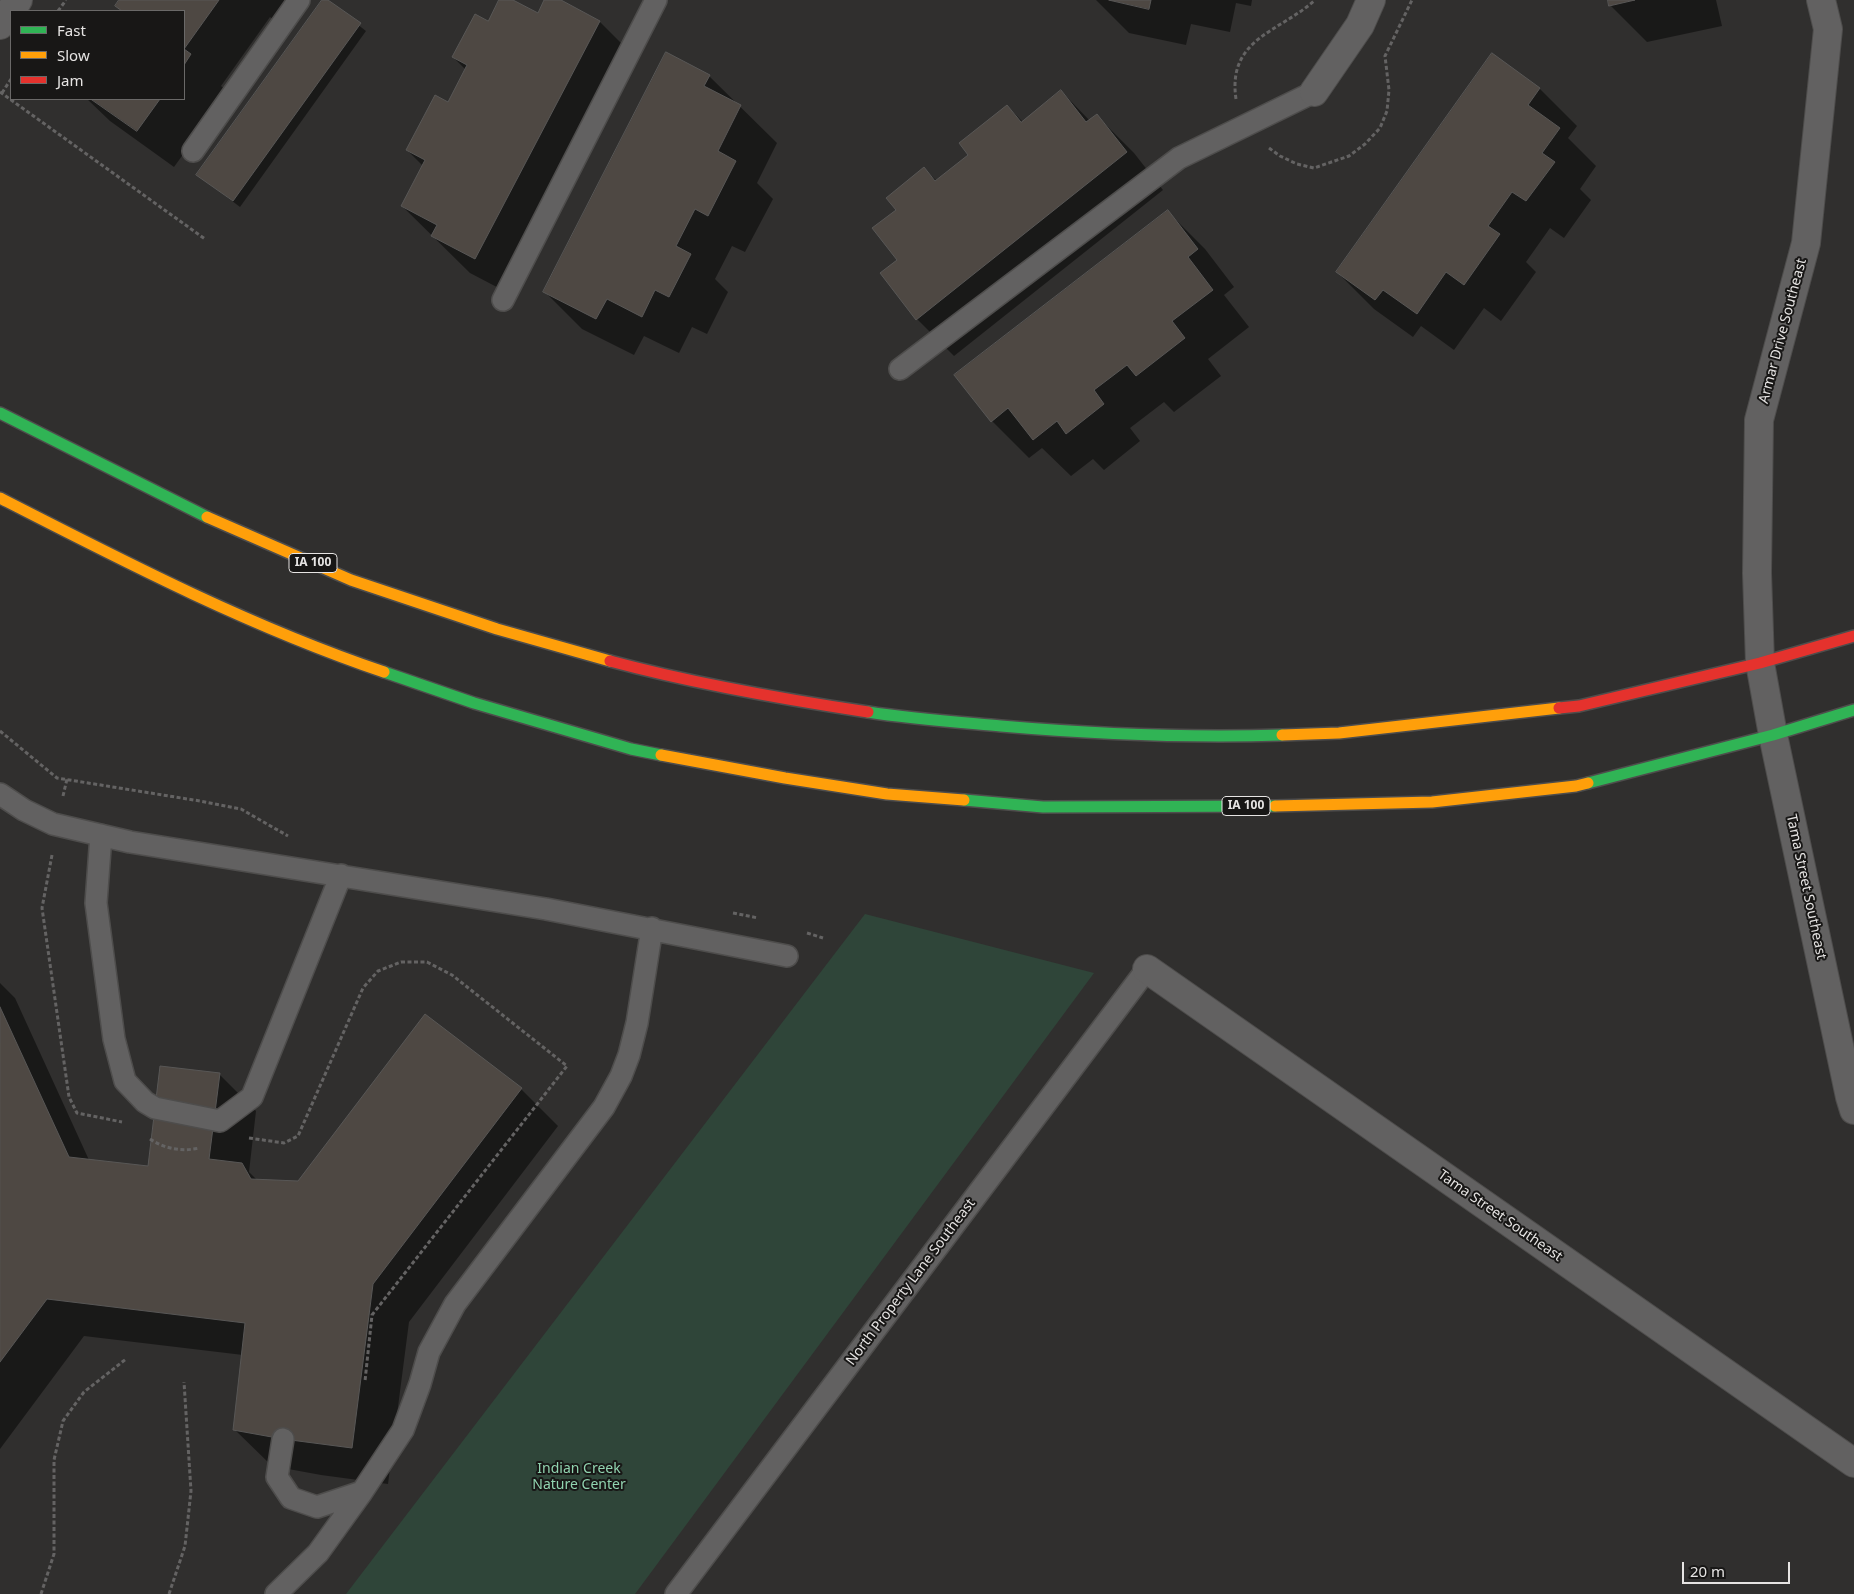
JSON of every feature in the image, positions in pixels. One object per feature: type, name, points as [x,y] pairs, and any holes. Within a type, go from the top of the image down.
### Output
[{"type":"highway","name":"IA 100","points":[[0,413],[188,509],[351,580],[433,608],[497,629],[644,670],[784,699],[906,718],[1062,731],[1213,737],[1339,733],[1578,706],[1760,663],[1854,636]]},
{"type":"highway","name":"IA 100","points":[[0,498],[159,579],[331,654],[465,700],[631,749],[785,778],[886,794],[1043,807],[1323,806],[1432,802],[1576,786],[1773,735],[1854,710]]},
{"type":"street","points":[[1314,92],[1360,24],[1371,0]]},
{"type":"street","name":"Armar Drive Southeast","points":[[1760,663],[1757,573],[1759,420],[1806,243],[1828,29],[1821,0]]},
{"type":"street","points":[[0,25],[10,11]]},
{"type":"street","name":"Tama Street Southeast","points":[[1760,663],[1773,735],[1854,1110]]},
{"type":"street","name":"Tama Street Southeast","points":[[1147,969],[1854,1463]]},
{"type":"lane","points":[[193,151],[299,0]]},
{"type":"lane","points":[[503,300],[656,0]]},
{"type":"lane","points":[[900,369],[1179,158],[1314,92]]},
{"type":"lane","points":[[0,794],[24,810],[53,824],[130,842],[341,875],[652,928],[787,956]]},
{"type":"lane","points":[[101,835],[96,903],[114,1039],[125,1081],[145,1102],[155,1108],[220,1121],[252,1097],[341,875]]},
{"type":"lane","points":[[276,1594],[318,1553],[362,1492],[403,1430],[420,1384],[429,1352],[455,1304],[604,1107],[621,1076],[637,1024],[652,928]]},
{"type":"lane","name":"North Property Lane Southeast","points":[[676,1594],[1147,969]]},
{"type":"lane","points":[[283,1439],[277,1477],[291,1498],[317,1506],[362,1492]]},
{"type":"path","points":[[1,92],[10,80]]},
{"type":"path","points":[[12,100],[205,238]]},
{"type":"path","points":[[0,731],[57,778],[241,809],[290,837]]},
{"type":"path","points":[[63,796],[66,779]]},
{"type":"path","points":[[53,849],[42,908],[69,1097],[77,1113],[127,1123]]},
{"type":"path","points":[[725,911],[762,919]]},
{"type":"path","points":[[806,933],[824,938]]},
{"type":"path","points":[[241,1137],[284,1143],[298,1136],[363,988],[378,971],[401,962],[427,962],[452,975],[567,1066],[372,1315],[365,1380]]},
{"type":"path","points":[[147,1137],[161,1146],[189,1150],[205,1147]]},
{"type":"path","points":[[41,1594],[54,1554],[54,1460],[63,1422],[84,1392],[126,1359]]},
{"type":"path","points":[[169,1594],[185,1546],[191,1491],[184,1382]]},
{"type":"green space","name":"Indian Creek Nature Center","points":[[865,914],[1094,973],[635,1594],[346,1594]]},
{"type":"building","points":[[119,0],[219,0],[185,48],[185,10],[121,10],[115,6]]},
{"type":"building","points":[[322,0],[328,0],[361,23],[233,201],[196,175]]},
{"type":"building","points":[[499,0],[513,0],[538,13],[544,0],[561,0],[600,21],[475,259],[431,236],[437,225],[401,206],[425,160],[406,150],[435,95],[448,102],[467,65],[452,57],[475,14],[488,21]]},
{"type":"building","points":[[1109,0],[1151,0],[1149,9]]},
{"type":"building","points":[[1608,0],[1635,0],[1609,6]]},
{"type":"building","points":[[185,50],[191,54],[185,63]]},
{"type":"building","points":[[666,52],[710,75],[704,86],[741,105],[718,151],[736,161],[708,216],[695,209],[676,246],[691,254],[669,297],[655,290],[642,317],[607,299],[596,319],[543,292]]},
{"type":"building","points":[[1492,53],[1540,88],[1528,105],[1560,128],[1542,153],[1555,162],[1526,201],[1512,192],[1488,226],[1500,234],[1464,285],[1446,272],[1417,314],[1383,290],[1375,300],[1336,272]]},
{"type":"building","points":[[1061,90],[1086,122],[1097,114],[1127,152],[916,320],[880,273],[897,260],[872,228],[896,210],[886,198],[924,167],[935,181],[968,155],[959,143],[1007,105],[1021,122]]},
{"type":"building","points":[[92,100],[159,100],[137,131]]},
{"type":"building","points":[[1168,210],[1198,249],[1188,257],[1213,290],[1172,321],[1185,338],[1136,376],[1127,365],[1094,390],[1104,404],[1066,434],[1057,421],[1033,440],[1008,408],[991,422],[954,375]]},
{"type":"building","points":[[0,1007],[69,1157],[148,1166],[160,1066],[220,1073],[209,1159],[242,1163],[251,1179],[298,1181],[425,1014],[522,1088],[373,1284],[352,1448],[233,1430],[245,1323],[47,1299],[0,1362]]},
{"type":"traffic: fast","points":[[0,413],[207,517]]},
{"type":"traffic: fast","points":[[384,672],[474,703],[631,749],[661,755]]},
{"type":"traffic: fast","points":[[1588,783],[1773,735],[1854,710]]},
{"type":"traffic: fast","points":[[868,712],[951,722],[1106,733],[1176,736],[1282,735]]},
{"type":"traffic: fast","points":[[964,800],[1043,807],[1275,806]]},
{"type":"traffic: slow","points":[[0,498],[94,546],[237,614],[285,635],[384,672]]},
{"type":"traffic: slow","points":[[207,517],[351,580],[497,629],[610,661]]},
{"type":"traffic: slow","points":[[1282,735],[1339,733],[1559,708]]},
{"type":"traffic: slow","points":[[661,755],[785,778],[887,794],[964,800]]},
{"type":"traffic: slow","points":[[1275,806],[1432,802],[1576,786],[1588,783]]},
{"type":"traffic: jam","points":[[1559,708],[1579,706],[1760,663],[1854,636]]},
{"type":"traffic: jam","points":[[610,661],[674,677],[739,690],[868,712]]}]
